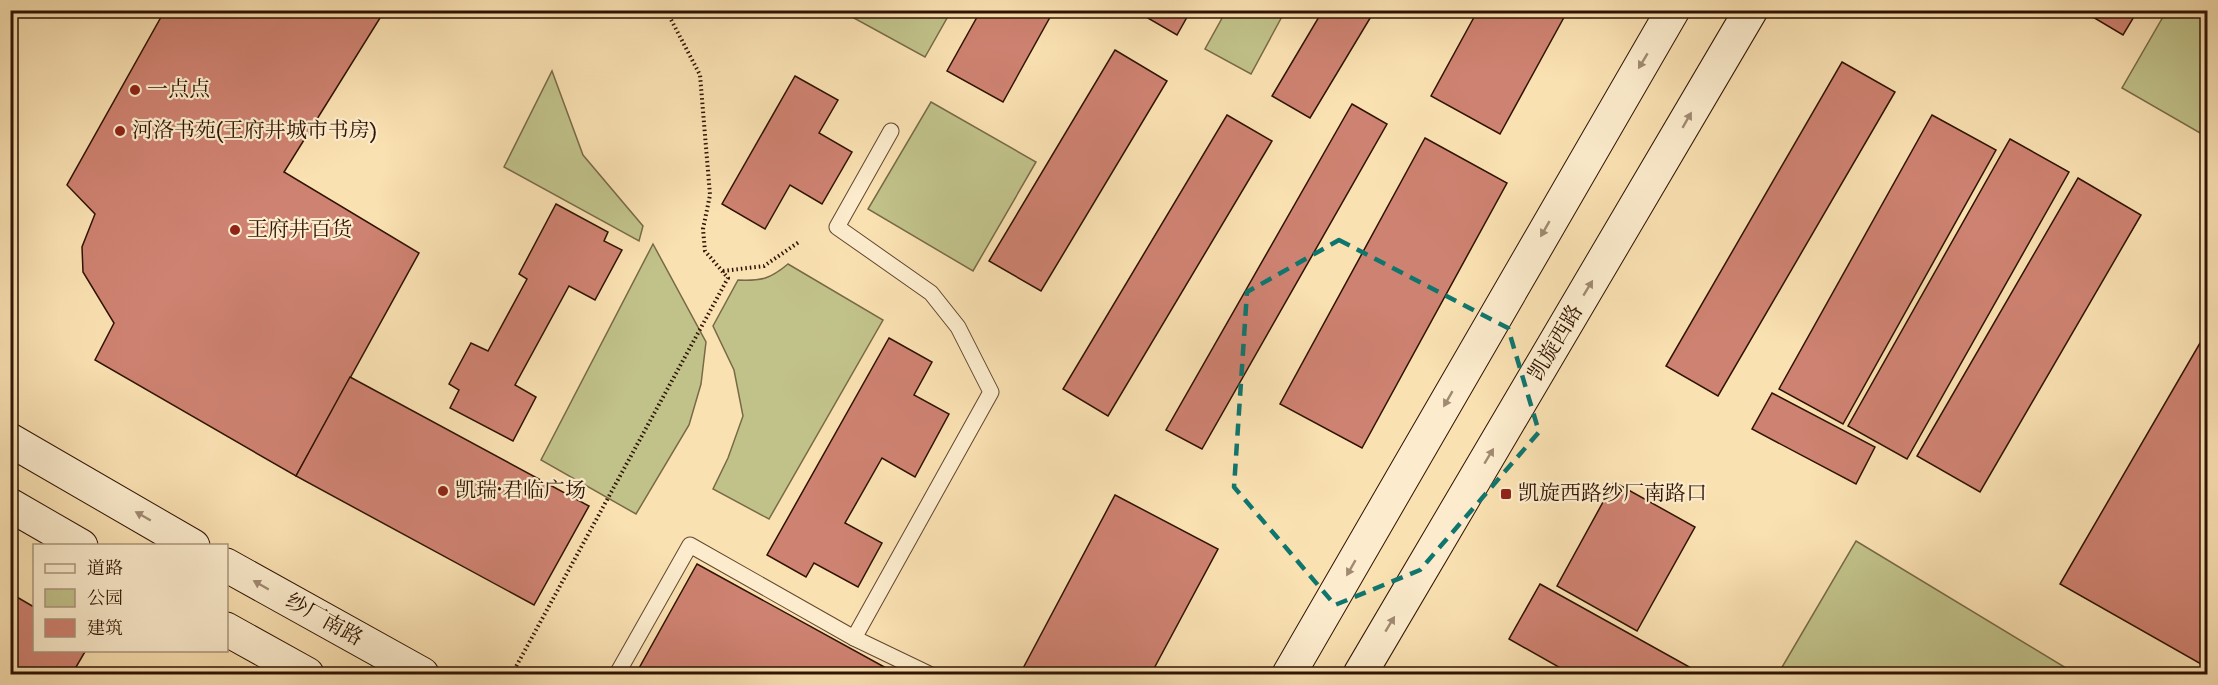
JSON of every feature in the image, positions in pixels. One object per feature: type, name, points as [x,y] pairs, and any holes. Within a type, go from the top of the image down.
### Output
[{"type":"main road","points":[[1289,675],[1673,10]]},
{"type":"main road","name":"凯旋西路","points":[[1360,675],[1751,10]]},
{"type":"main road","points":[[10,440],[190,544]]},
{"type":"main road","points":[[10,505],[78,544]]},
{"type":"main road","name":"纱厂南路","points":[[228,566],[423,675]]},
{"type":"main road","points":[[228,630],[307,675]]},
{"type":"lane","points":[[854,638],[991,392],[958,327],[931,293],[837,227],[891,131]]},
{"type":"lane","points":[[617,675],[690,545],[854,638],[929,675]]},
{"type":"path","points":[[512,675],[728,278],[705,251],[703,229],[710,195],[700,75],[666,10]]},
{"type":"path","points":[[722,271],[764,266],[799,242]]},
{"type":"highlighted area","points":[[1339,240],[1508,328],[1539,432],[1420,570],[1335,605],[1234,487],[1247,292]]},
{"type":"green space","points":[[951,10],[925,57],[841,11]]},
{"type":"green space","points":[[2167,10],[2207,11],[2207,137],[2122,88]]},
{"type":"green space","points":[[1226,11],[1285,11],[1251,74],[1205,49]]},
{"type":"green space","points":[[552,71],[583,155],[643,226],[639,241],[504,167]]},
{"type":"green space","points":[[931,102],[1036,162],[973,271],[868,209]]},
{"type":"green space","points":[[653,244],[706,342],[701,384],[689,425],[636,514],[541,460]]},
{"type":"green space","points":[[788,264],[883,320],[769,519],[713,489],[728,458],[743,416],[734,370],[713,326],[738,280],[765,278]]},
{"type":"green space","points":[[1856,541],[2076,674],[1778,674]]},
{"type":"building","name":"王府井百货","points":[[165,10],[385,10],[284,172],[419,253],[296,476],[95,360],[114,323],[83,272],[82,247],[95,214],[67,185]]},
{"type":"building","points":[[981,10],[1054,10],[1003,102],[947,71]]},
{"type":"building","points":[[1134,10],[1191,10],[1177,35]]},
{"type":"building","points":[[1323,10],[1375,10],[1310,118],[1272,96]]},
{"type":"building","points":[[1478,10],[1568,10],[1500,134],[1431,96]]},
{"type":"building","points":[[2081,10],[2138,10],[2123,35]]},
{"type":"building","points":[[1115,50],[1167,81],[1041,291],[989,261]]},
{"type":"building","points":[[1842,62],[1895,92],[1718,396],[1666,366]]},
{"type":"building","points":[[795,76],[838,100],[819,133],[852,152],[822,204],[790,185],[765,229],[722,204]]},
{"type":"building","points":[[1352,104],[1387,124],[1202,449],[1166,430]]},
{"type":"building","points":[[1227,115],[1272,141],[1108,416],[1063,389]]},
{"type":"building","points":[[1932,115],[1996,150],[1843,424],[1779,389]]},
{"type":"building","points":[[1425,138],[1507,183],[1362,448],[1280,404]]},
{"type":"building","points":[[2010,139],[2069,172],[1907,459],[1848,426]]},
{"type":"building","points":[[2078,178],[2141,215],[1980,492],[1917,456]]},
{"type":"building","points":[[556,204],[608,232],[604,241],[622,250],[595,300],[569,286],[515,385],[536,397],[513,441],[450,408],[459,390],[449,384],[471,343],[488,351],[527,279],[519,274]]},
{"type":"building","points":[[2208,332],[2208,668],[2060,584]]},
{"type":"building","points":[[889,338],[932,362],[914,395],[949,414],[915,477],[882,458],[845,523],[882,543],[858,587],[814,563],[806,577],[767,555]]},
{"type":"building","name":"凯瑞·君临广场","points":[[350,377],[589,506],[534,605],[296,476]]},
{"type":"building","points":[[1772,393],[1875,447],[1856,484],[1752,429]]},
{"type":"building","points":[[1614,482],[1695,527],[1637,631],[1557,586]]},
{"type":"building","points":[[1115,495],[1218,549],[1151,674],[1020,674]]},
{"type":"building","points":[[697,564],[897,674],[646,674],[638,670]]},
{"type":"building","points":[[1540,584],[1702,674],[1571,674],[1509,639]]},
{"type":"building","points":[[10,593],[33,606],[33,652],[85,652],[72,674],[10,674]]},
{"type":"place","name":"一点点","points":[[135,90]]},
{"type":"place","name":"河洛书苑(王府井城市书房)","points":[[120,131]]},
{"type":"place","name":"王府井百货","points":[[235,230]]},
{"type":"place","name":"凯瑞·君临广场","points":[[443,491]]},
{"type":"place","name":"凯旋西路纱厂南路口","points":[[1506,494]]}]
